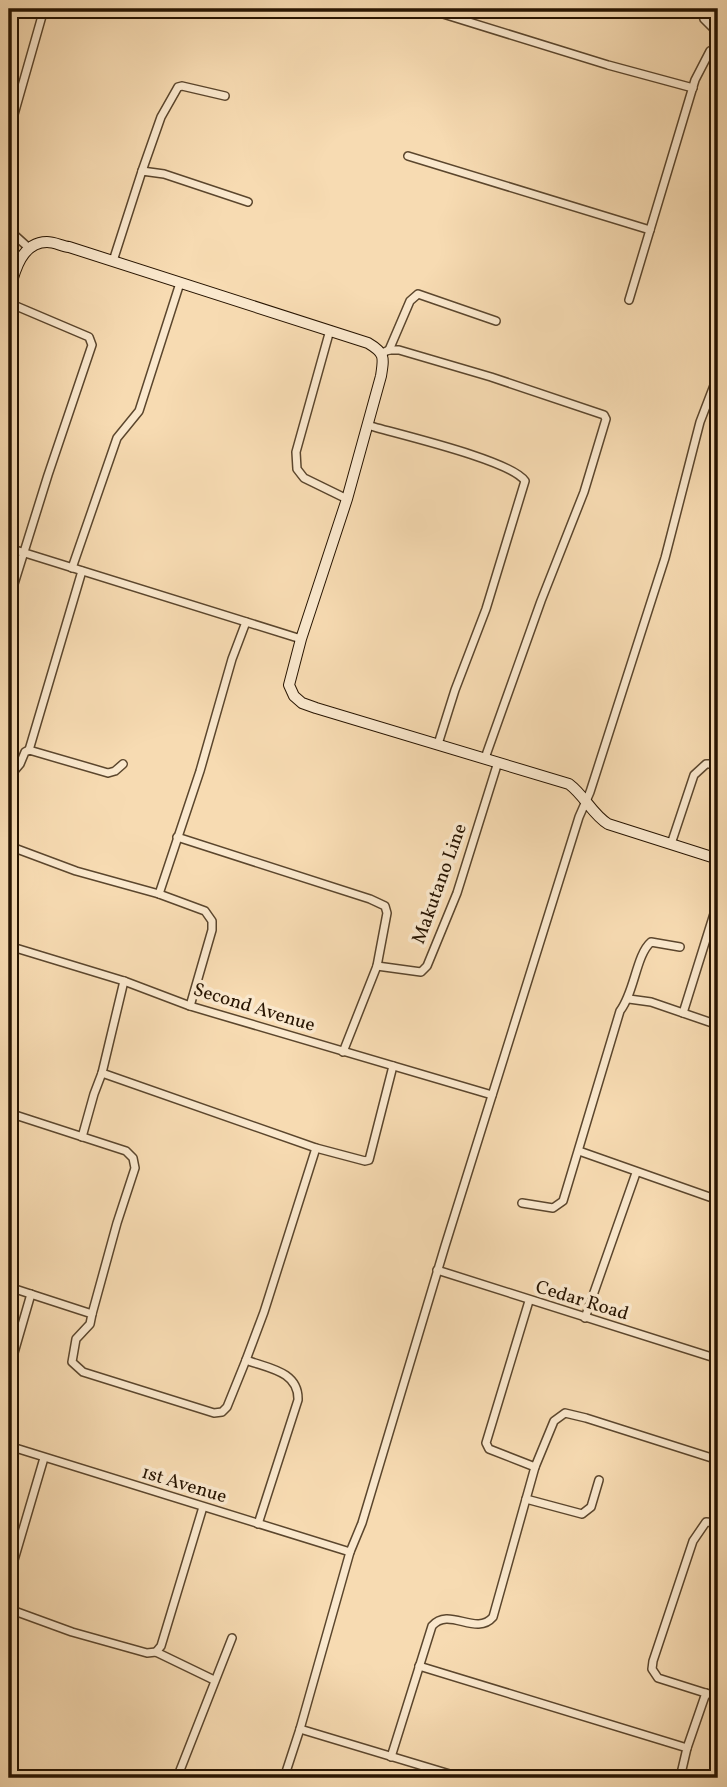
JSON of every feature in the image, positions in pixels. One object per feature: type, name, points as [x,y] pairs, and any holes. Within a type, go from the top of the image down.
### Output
[{"type":"street","points":[[9,131],[43,12],[23,9]]},
{"type":"street","points":[[427,9],[608,65],[693,88]]},
{"type":"street","points":[[701,9],[704,19],[718,33]]},
{"type":"street","points":[[629,300],[693,88],[710,51],[718,47]]},
{"type":"street","points":[[113,261],[161,117],[178,87],[225,96]]},
{"type":"street","points":[[408,156],[650,230]]},
{"type":"street","points":[[142,170],[164,174],[248,202]]},
{"type":"street","points":[[9,230],[30,249]]},
{"type":"street","points":[[9,292],[15,268],[21,258],[30,249],[46,242],[330,330],[386,351],[399,350],[491,377],[604,415],[606,419],[584,492],[541,601],[485,758]]},
{"type":"street","points":[[72,568],[117,438],[139,411],[180,282]]},
{"type":"street","points":[[496,321],[418,294],[410,301],[386,351],[347,499],[301,639],[289,685],[294,696],[302,703],[569,784],[593,812],[608,824],[718,859]]},
{"type":"street","points":[[9,303],[89,337],[92,342],[9,600]]},
{"type":"street","points":[[330,330],[296,452],[297,469],[304,478],[347,499]]},
{"type":"street","points":[[284,1778],[437,1270],[579,817],[650,608],[700,422],[718,375]]},
{"type":"street","points":[[367,425],[480,458],[520,474],[525,481],[486,609],[438,744]]},
{"type":"street","points":[[9,548],[301,639]]},
{"type":"street","points":[[9,778],[20,764],[25,751],[29,750],[82,571]]},
{"type":"street","points":[[159,894],[246,622]]},
{"type":"street","points":[[29,750],[107,772],[115,771],[123,764]]},
{"type":"street","name":"Makutano Line","points":[[377,965],[421,972],[428,966],[457,893],[498,762]]},
{"type":"street","points":[[671,844],[694,775],[706,764],[718,764]]},
{"type":"street","points":[[177,837],[385,906],[387,913],[377,965],[343,1052]]},
{"type":"street","points":[[9,846],[76,871],[159,894],[205,912],[212,921],[212,930],[190,1006]]},
{"type":"street","points":[[683,1013],[718,901]]},
{"type":"street","points":[[522,1203],[553,1208],[563,1201],[620,1012],[629,999],[645,948],[651,942],[680,947]]},
{"type":"street","name":"Second Avenue","points":[[9,946],[124,981],[190,1006],[492,1095]]},
{"type":"street","points":[[82,1137],[103,1073],[124,981]]},
{"type":"street","points":[[629,999],[651,1002],[718,1025]]},
{"type":"street","points":[[103,1073],[316,1148],[365,1161],[369,1160],[393,1066]]},
{"type":"street","points":[[9,1113],[126,1151],[133,1158],[135,1168],[90,1324],[76,1339],[72,1362],[78,1370],[214,1413],[222,1412],[227,1407],[246,1360],[316,1148]]},
{"type":"street","points":[[579,1152],[718,1200]]},
{"type":"street","points":[[585,1318],[636,1173]]},
{"type":"street","name":"Cedar Road","points":[[437,1270],[718,1359]]},
{"type":"street","points":[[9,1287],[92,1314]]},
{"type":"street","points":[[9,1370],[32,1294]]},
{"type":"street","points":[[529,1301],[486,1443],[489,1449],[535,1467]]},
{"type":"street","points":[[246,1360],[287,1376],[294,1382],[298,1392],[298,1400],[258,1524]]},
{"type":"street","points":[[391,1757],[432,1626],[437,1620],[444,1618],[481,1625],[493,1617],[535,1467],[554,1421],[565,1413],[718,1460]]},
{"type":"street","name":"1st Avenue","points":[[9,1446],[350,1552]]},
{"type":"street","points":[[9,1577],[44,1458]]},
{"type":"street","points":[[526,1499],[582,1514],[590,1507],[599,1479]]},
{"type":"street","points":[[9,1609],[72,1632],[147,1653],[156,1651],[161,1646],[203,1507]]},
{"type":"street","points":[[718,1523],[706,1522],[693,1541],[652,1669],[658,1678],[718,1698]]},
{"type":"street","points":[[177,1778],[232,1638]]},
{"type":"street","points":[[156,1651],[214,1680]]},
{"type":"street","points":[[419,1666],[687,1748]]},
{"type":"street","points":[[680,1778],[706,1693]]},
{"type":"street","points":[[300,1729],[449,1776],[463,1778]]}]
